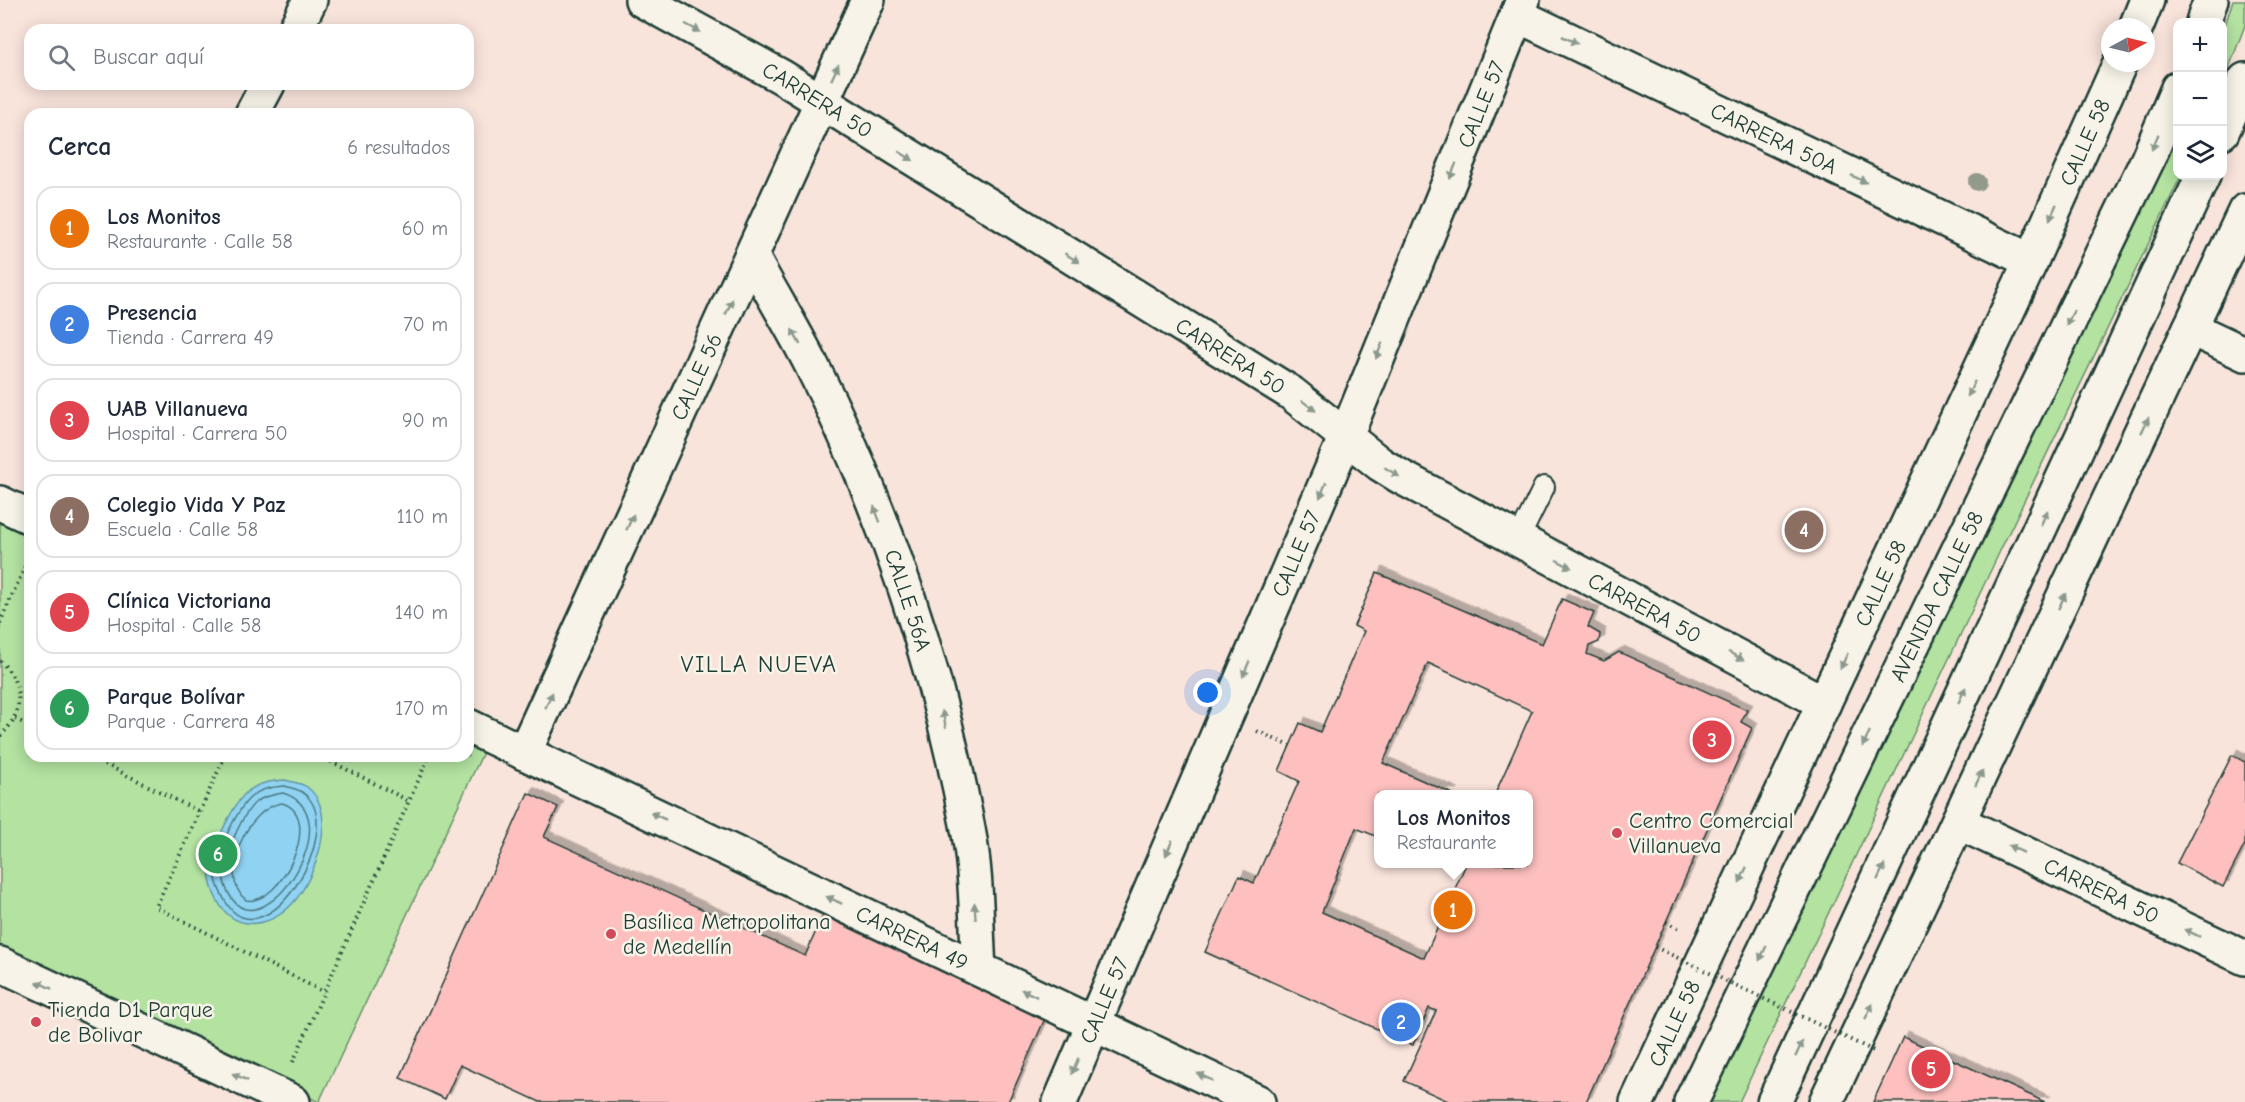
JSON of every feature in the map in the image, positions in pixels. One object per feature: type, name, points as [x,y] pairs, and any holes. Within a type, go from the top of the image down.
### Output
[{"type":"street","points":[[298,24],[310,0]]},
{"type":"street","name":"CARRERA 50","points":[[642,0],[756,61],[820,103],[1291,393],[1401,477],[1824,703]]},
{"type":"street","name":"CALLE 56","points":[[524,753],[868,0]]},
{"type":"street","points":[[2140,18],[2147,0]]},
{"type":"street","points":[[2204,18],[2211,0]]},
{"type":"street","name":"CARRERA 50A","points":[[1520,7],[2031,261]]},
{"type":"street","name":"CALLE 57","points":[[1060,1102],[1346,436],[1520,7]]},
{"type":"street","name":"CALLE 58","points":[[1637,1102],[2031,261],[2116,72]]},
{"type":"street","points":[[2226,126],[2245,80]]},
{"type":"street","points":[[255,108],[265,90]]},
{"type":"street","name":"AVENIDA CALLE 58","points":[[1691,1102],[2148,159],[2173,100]]},
{"type":"street","points":[[1774,1102],[2201,180]]},
{"type":"street","points":[[1826,1102],[2245,211]]},
{"type":"street","name":"CALLE 56A","points":[[752,257],[811,365],[858,467],[906,592],[942,711],[969,831],[979,969]]},
{"type":"street","points":[[2190,328],[2245,354]]},
{"type":"street","points":[[0,503],[24,514]]},
{"type":"street","name":"CARRERA 49","points":[[474,729],[1258,1102]]},
{"type":"street","name":"CARRERA 50","points":[[1958,822],[2245,958]]},
{"type":"street","points":[[0,964],[286,1099]]},
{"type":"lane","points":[[1518,540],[1544,487]]},
{"type":"path","points":[[0,623],[24,569]]},
{"type":"path","points":[[0,661],[15,679],[19,692],[15,719],[0,735]]},
{"type":"path","points":[[15,719],[24,723]]},
{"type":"path","points":[[1251,729],[1290,746]]},
{"type":"path","points":[[101,762],[200,812]]},
{"type":"path","points":[[222,762],[156,907],[324,992]]},
{"type":"path","points":[[332,762],[409,801]]},
{"type":"path","points":[[286,1099],[324,992],[426,762]]},
{"type":"path","points":[[1666,922],[1684,930]]},
{"type":"path","points":[[1655,947],[1874,1051]]},
{"type":"green space","points":[[2233,0],[2245,0],[2245,25],[2227,73],[2227,72],[2227,19]]},
{"type":"green space","points":[[2173,145],[2173,180],[2179,180],[1739,1102],[1710,1102]]},
{"type":"green space","points":[[0,511],[24,522],[24,762],[474,762],[474,735],[488,742],[319,1102],[0,953]]},
{"type":"water","points":[[285,780],[307,787],[317,798],[322,812],[323,828],[316,863],[301,893],[283,912],[263,922],[242,922],[224,911],[217,900],[210,878],[212,857],[230,816],[247,792],[265,783]]},
{"type":"building","name":"Centro Comercial Villanueva","points":[[1377,573],[1542,644],[1562,599],[1594,613],[1588,627],[1600,634],[1599,642],[1589,646],[1587,654],[1604,661],[1619,652],[1747,710],[1741,722],[1752,728],[1586,1102],[1450,1102],[1404,1081],[1436,1011],[1429,1008],[1413,1045],[1205,952],[1239,876],[1254,883],[1299,781],[1279,771],[1300,723],[1320,732],[1364,631],[1354,626]]},
{"type":"building","points":[[2232,755],[2245,762],[2245,844],[2223,887],[2177,863]]},
{"type":"building","name":"Basílica Metropolitana de Medellín","points":[[528,793],[558,807],[544,837],[805,956],[824,913],[1047,1014],[1008,1102],[540,1102],[460,1065],[445,1099],[400,1078]]},
{"type":"building","points":[[1903,1037],[2045,1102],[1873,1102]]},
{"type":"place","name":"Colegio Vida Y Paz","points":[[1804,530]]},
{"type":"place","name":"UAB Villanueva","points":[[1712,740]]},
{"type":"place","name":"Centro Comercial Villanueva","points":[[1617,833]]},
{"type":"place","name":"Parque Bolívar","points":[[218,854]]},
{"type":"place","name":"Los Monitos","points":[[1453,910]]},
{"type":"place","name":"Basílica Metropolitana de Medellín","points":[[611,934]]},
{"type":"place","name":"Tienda D1 Parque de Bolivar","points":[[36,1022]]},
{"type":"place","name":"Presencia","points":[[1401,1022]]},
{"type":"place","name":"Clínica Victoriana","points":[[1931,1069]]},
{"type":"district","name":"VILLA NUEVA","points":[[759,664]]}]
